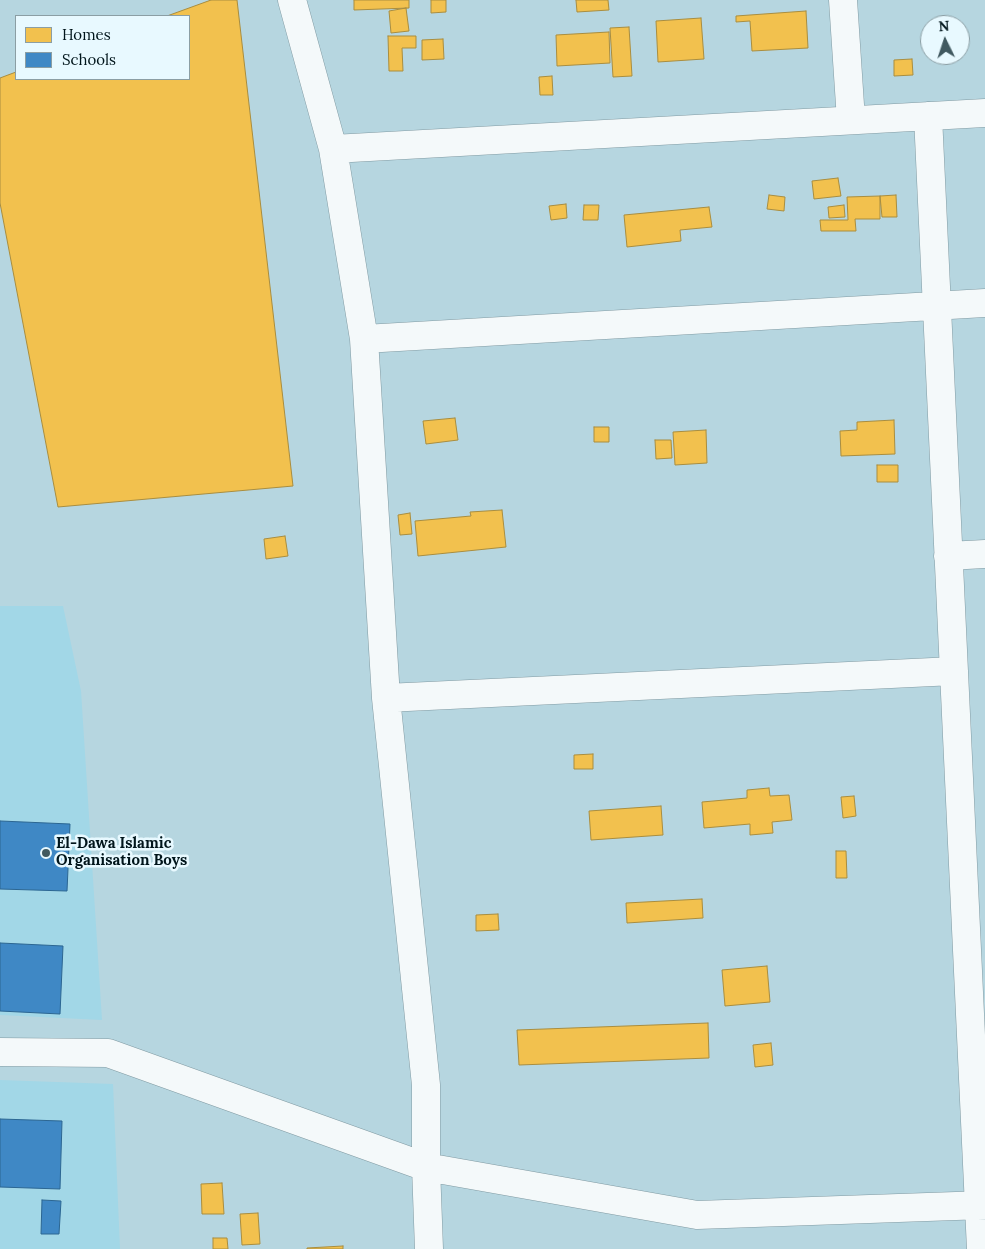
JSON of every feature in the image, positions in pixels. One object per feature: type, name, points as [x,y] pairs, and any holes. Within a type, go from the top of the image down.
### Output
[{"type":"street","points":[[292,0],[333,149],[364,339],[386,698],[426,1085],[429,1249]]},
{"type":"street","points":[[843,0],[851,120]]},
{"type":"street","points":[[333,149],[985,113]]},
{"type":"street","points":[[928,116],[954,671],[977,979],[982,1206],[981,1249]]},
{"type":"street","points":[[364,339],[985,303]]},
{"type":"street","points":[[948,556],[985,554]]},
{"type":"street","points":[[386,698],[954,671]]},
{"type":"street","points":[[0,1052],[108,1053],[426,1167],[697,1215],[982,1206]]},
{"type":"shaded area","name":"El-Dawa Islamic Organisation Boys","points":[[0,606],[63,606],[81,691],[102,1020],[0,1015]]},
{"type":"shaded area","points":[[0,1080],[113,1084],[120,1249],[0,1249]]},
{"type":"building: Homes","points":[[211,0],[237,0],[293,486],[58,507],[0,203],[0,78],[15,72],[15,80],[190,80],[190,15],[170,15]]},
{"type":"building: Homes","points":[[354,0],[409,0],[409,8],[354,10]]},
{"type":"building: Homes","points":[[431,0],[446,0],[446,12],[431,13]]},
{"type":"building: Homes","points":[[576,0],[608,0],[609,10],[577,12]]},
{"type":"building: Homes","points":[[406,8],[409,31],[391,33],[389,11]]},
{"type":"building: Homes","points":[[806,11],[808,48],[752,51],[750,21],[736,22],[736,16]]},
{"type":"building: Homes","points":[[701,18],[704,59],[658,62],[656,21]]},
{"type":"building: Homes","points":[[629,27],[632,76],[613,77],[610,28]]},
{"type":"building: Homes","points":[[609,32],[610,63],[557,66],[556,35]]},
{"type":"building: Homes","points":[[388,36],[416,36],[416,48],[402,48],[403,71],[389,71]]},
{"type":"building: Homes","points":[[443,39],[444,59],[422,60],[422,40]]},
{"type":"building: Homes","points":[[912,59],[913,75],[894,76],[894,60]]},
{"type":"building: Homes","points":[[552,76],[553,95],[540,95],[539,77]]},
{"type":"building: Homes","points":[[838,178],[841,196],[814,199],[812,181]]},
{"type":"building: Homes","points":[[769,195],[785,197],[784,211],[767,209]]},
{"type":"building: Homes","points":[[896,195],[897,217],[882,217],[880,196]]},
{"type":"building: Homes","points":[[880,196],[880,219],[855,219],[856,231],[821,231],[820,220],[848,220],[847,197]]},
{"type":"building: Homes","points":[[566,204],[567,218],[551,220],[549,206]]},
{"type":"building: Homes","points":[[584,205],[599,205],[598,220],[583,220]]},
{"type":"building: Homes","points":[[844,205],[845,217],[829,218],[828,207]]},
{"type":"building: Homes","points":[[709,207],[712,227],[680,230],[681,241],[627,247],[624,215]]},
{"type":"building: Homes","points":[[455,418],[458,440],[426,444],[423,421]]},
{"type":"building: Homes","points":[[894,420],[895,454],[841,456],[840,431],[857,430],[857,422]]},
{"type":"building: Homes","points":[[594,427],[609,427],[609,442],[594,442]]},
{"type":"building: Homes","points":[[706,430],[707,463],[675,465],[673,432]]},
{"type":"building: Homes","points":[[655,440],[671,440],[672,458],[656,459]]},
{"type":"building: Homes","points":[[877,465],[898,465],[898,482],[877,482]]},
{"type":"building: Homes","points":[[502,510],[506,547],[418,556],[415,521],[471,516],[470,512]]},
{"type":"building: Homes","points":[[410,513],[412,534],[400,535],[398,515]]},
{"type":"building: Homes","points":[[285,536],[288,556],[266,559],[264,539]]},
{"type":"building: Homes","points":[[593,754],[593,769],[574,769],[574,755]]},
{"type":"building: Homes","points":[[769,788],[770,796],[789,795],[792,820],[772,822],[773,833],[750,835],[750,824],[704,828],[702,802],[747,798],[747,790]]},
{"type":"building: Homes","points":[[854,796],[856,816],[843,818],[841,797]]},
{"type":"building: Homes","points":[[661,806],[663,835],[591,840],[589,811]]},
{"type":"building: Homes","points":[[836,851],[846,851],[847,878],[836,878]]},
{"type":"building: Homes","points":[[702,899],[703,918],[627,923],[626,903]]},
{"type":"building: Homes","points":[[498,914],[499,930],[476,931],[476,915]]},
{"type":"building: Homes","points":[[767,966],[770,1002],[725,1006],[722,970]]},
{"type":"building: Homes","points":[[708,1023],[709,1058],[519,1065],[517,1030]]},
{"type":"building: Homes","points":[[771,1043],[773,1065],[755,1067],[753,1045]]},
{"type":"building: Homes","points":[[222,1183],[224,1214],[202,1214],[201,1184]]},
{"type":"building: Homes","points":[[258,1213],[260,1244],[242,1245],[240,1214]]},
{"type":"building: Homes","points":[[213,1238],[227,1238],[228,1249],[213,1249]]},
{"type":"building: Homes","points":[[343,1246],[343,1249],[307,1249],[307,1248]]},
{"type":"building: Schools","points":[[0,821],[70,824],[67,891],[0,889]]},
{"type":"building: Schools","points":[[0,943],[63,946],[60,1014],[0,1011]]},
{"type":"building: Schools","points":[[0,1119],[62,1121],[60,1189],[0,1187]]},
{"type":"building: Schools","points":[[42,1200],[61,1201],[59,1234],[41,1234]]},
{"type":"place","name":"El-Dawa Islamic Organisation Boys","points":[[46,853]]}]
